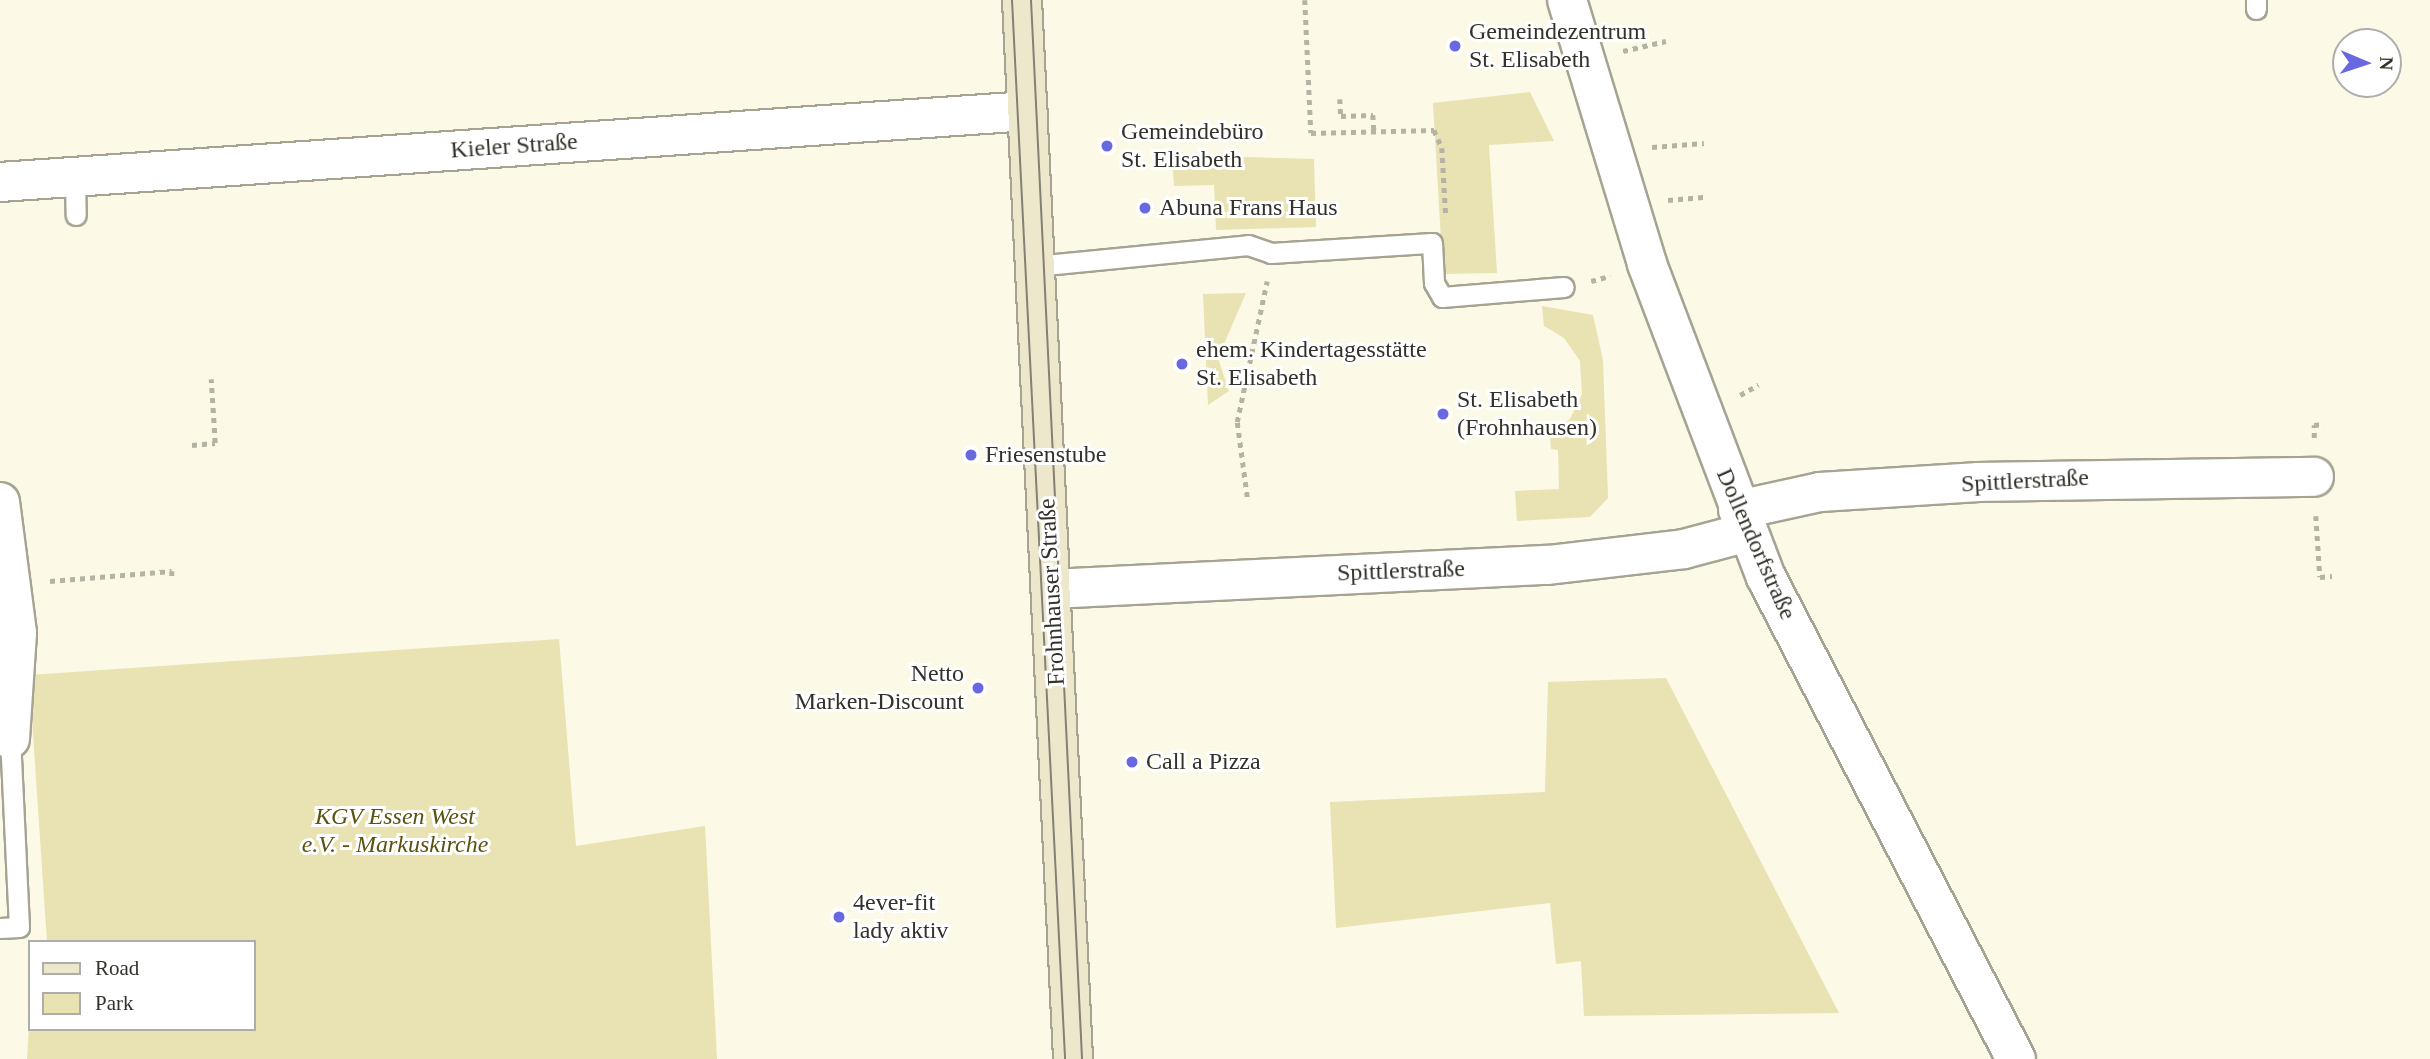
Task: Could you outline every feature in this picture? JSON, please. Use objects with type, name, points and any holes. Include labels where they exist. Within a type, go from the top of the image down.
[{"type":"main road","name":"Frohnhauser Straße","points":[[1022,0],[1073,1059]]},
{"type":"street","name":"Dollendorfstraße","points":[[1567,0],[1613,151],[1743,521],[2016,1059]]},
{"type":"street","name":"Kieler Straße","points":[[0,182],[1028,110]]},
{"type":"street","name":"Spittlerstraße","points":[[1051,589],[1548,565],[1684,549],[1743,521],[1820,492],[1979,482],[2314,477]]},
{"type":"street","points":[[0,502],[22,633],[5,740]]},
{"type":"lane","points":[[75,176],[76,215]]},
{"type":"lane","points":[[1035,266],[1248,245],[1271,253],[1425,242],[1432,243],[1434,283],[1442,297],[1564,287]]},
{"type":"lane","points":[[0,928],[19,927],[5,740]]},
{"type":"path","points":[[1306,0],[1311,133],[1434,130],[1443,148],[1446,221]]},
{"type":"path","points":[[1340,99],[1341,116],[1373,115],[1374,131]]},
{"type":"path","points":[[1613,151],[1704,143]]},
{"type":"path","points":[[1247,497],[1237,422],[1266,289]]},
{"type":"path","points":[[192,445],[215,443],[211,379]]},
{"type":"path","points":[[14,581],[172,571],[172,580]]},
{"type":"green space","points":[[1530,92],[1554,141],[1489,145],[1497,273],[1443,274],[1433,103]]},
{"type":"green space","points":[[1172,155],[1314,159],[1316,227],[1216,230],[1214,185],[1174,186]]},
{"type":"green space","points":[[1246,293],[1218,358],[1229,391],[1208,405],[1203,294]]},
{"type":"green space","points":[[1542,306],[1593,315],[1603,360],[1608,498],[1590,517],[1517,521],[1515,491],[1559,489],[1558,450],[1551,449],[1550,435],[1570,419],[1582,394],[1580,361],[1564,338],[1544,326]]},
{"type":"green space","name":"KGV Essen West e.V. - Markuskirche","points":[[559,639],[576,846],[705,826],[717,1059],[27,1059],[29,1031],[256,1031],[256,940],[47,940],[29,675]]},
{"type":"green space","points":[[1666,678],[1839,1013],[1584,1016],[1581,961],[1556,964],[1550,903],[1336,928],[1330,802],[1545,792],[1548,682]]},
{"type":"tram line","points":[[1012,0],[1065,1059]]},
{"type":"tram line","points":[[1031,0],[1082,1059]]},
{"type":"place","name":"Gemeindezentrum St. Elisabeth","points":[[1455,46]]},
{"type":"place","name":"Gemeindebüro St. Elisabeth","points":[[1107,146]]},
{"type":"place","name":"Abuna Frans Haus","points":[[1145,208]]},
{"type":"place","name":"ehem. Kindertagesstätte St. Elisabeth","points":[[1182,364]]},
{"type":"place","name":"St. Elisabeth (Frohnhausen)","points":[[1443,414]]},
{"type":"place","name":"Friesenstube","points":[[971,455]]},
{"type":"place","name":"Netto Marken-Discount","points":[[978,688]]},
{"type":"place","name":"Call a Pizza","points":[[1132,762]]},
{"type":"place","name":"4ever-fit lady aktiv","points":[[839,917]]}]
